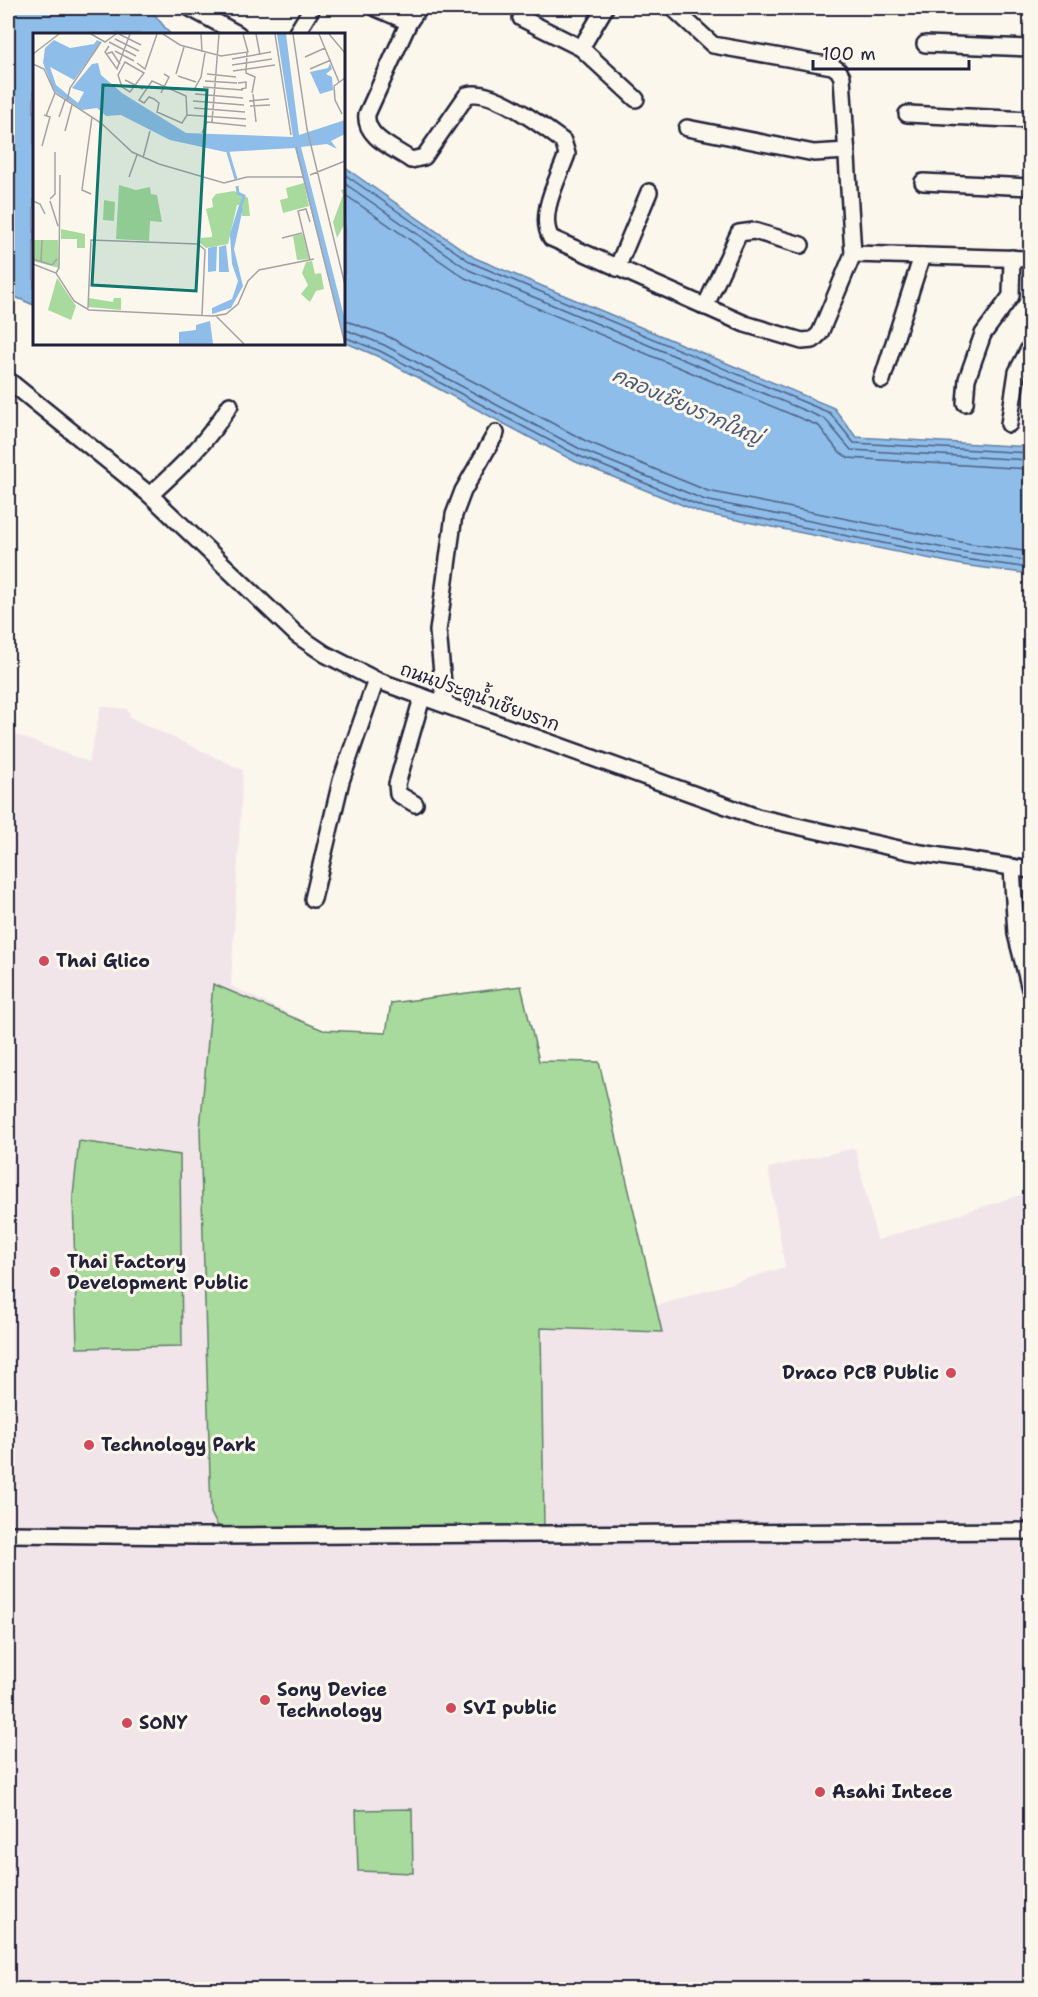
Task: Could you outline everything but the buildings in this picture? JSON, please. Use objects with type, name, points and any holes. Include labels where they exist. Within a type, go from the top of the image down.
[{"type":"street","points":[[190,8],[236,33]]},
{"type":"street","points":[[297,33],[312,8]]},
{"type":"street","points":[[419,8],[409,22],[367,114],[366,123],[369,131],[411,160],[424,157],[466,95],[480,94],[518,110],[562,141],[566,147],[567,154],[546,217],[546,229],[551,238],[745,324],[802,341],[813,340],[820,333],[853,254],[842,77],[832,66],[713,45],[673,8]]},
{"type":"street","points":[[584,42],[605,8]]},
{"type":"street","points":[[381,10],[409,22]]},
{"type":"street","points":[[521,18],[584,42],[636,99]]},
{"type":"street","points":[[925,44],[1030,48]]},
{"type":"street","points":[[907,114],[1030,120]]},
{"type":"street","points":[[687,128],[814,153],[847,151]]},
{"type":"street","points":[[923,182],[1030,187]]},
{"type":"street","points":[[617,268],[649,192]]},
{"type":"street","points":[[705,307],[739,233],[754,231],[801,245]]},
{"type":"street","points":[[853,254],[1030,259]]},
{"type":"street","points":[[882,380],[917,256]]},
{"type":"street","points":[[965,403],[967,379],[983,334],[1011,296],[1012,258]]},
{"type":"street","points":[[1009,424],[1017,372],[1030,347]]},
{"type":"street","name":"ถนนประตูน้ำเชียงราก","points":[[8,380],[150,495],[297,635],[325,654],[376,680],[757,817],[908,851],[1030,870]]},
{"type":"street","points":[[150,495],[193,455],[214,431],[230,405]]},
{"type":"street","points":[[445,704],[438,631],[454,515],[463,491],[496,433]]},
{"type":"street","points":[[313,899],[341,781],[376,680]]},
{"type":"street","points":[[415,804],[398,794],[397,783],[422,698]]},
{"type":"street","points":[[1012,867],[1016,934],[1030,989]]},
{"type":"street","points":[[8,1534],[201,1536],[1030,1531]]},
{"type":"shaded area","points":[[101,706],[127,709],[131,718],[243,770],[231,986],[323,1030],[386,1033],[391,1003],[521,986],[539,1061],[599,1062],[656,1306],[785,1267],[768,1168],[855,1148],[877,1240],[1030,1192],[1030,1989],[8,1989],[8,732],[89,762]]},
{"type":"green space","points":[[213,984],[323,1030],[386,1033],[391,1003],[521,986],[539,1061],[599,1062],[662,1332],[541,1328],[544,1527],[229,1530],[217,1525],[211,1513],[200,1129]]},
{"type":"green space","points":[[79,1141],[180,1155],[182,1346],[77,1348],[73,1195]]},
{"type":"green space","points":[[412,1809],[413,1873],[358,1871],[356,1810]]},
{"type":"water","points":[[8,8],[146,8],[152,11],[169,33],[33,33],[33,305],[8,294]]},
{"type":"water","name":"คลองเชียงรากใหญ่","points":[[345,168],[475,258],[834,408],[856,437],[1030,447],[1030,574],[962,565],[702,513],[576,462],[377,356],[345,342]]},
{"type":"place","name":"Thai Glico","points":[[44,961]]},
{"type":"place","name":"Thai Factory Development Public","points":[[55,1272]]},
{"type":"place","name":"Draco PCB PUblic","points":[[951,1373]]},
{"type":"place","name":"Technology Park","points":[[89,1445]]},
{"type":"place","name":"Sony Device Technology","points":[[265,1700]]},
{"type":"place","name":"SVI public","points":[[451,1708]]},
{"type":"place","name":"SONY","points":[[127,1723]]},
{"type":"place","name":"Asahi Intece","points":[[820,1792]]}]
